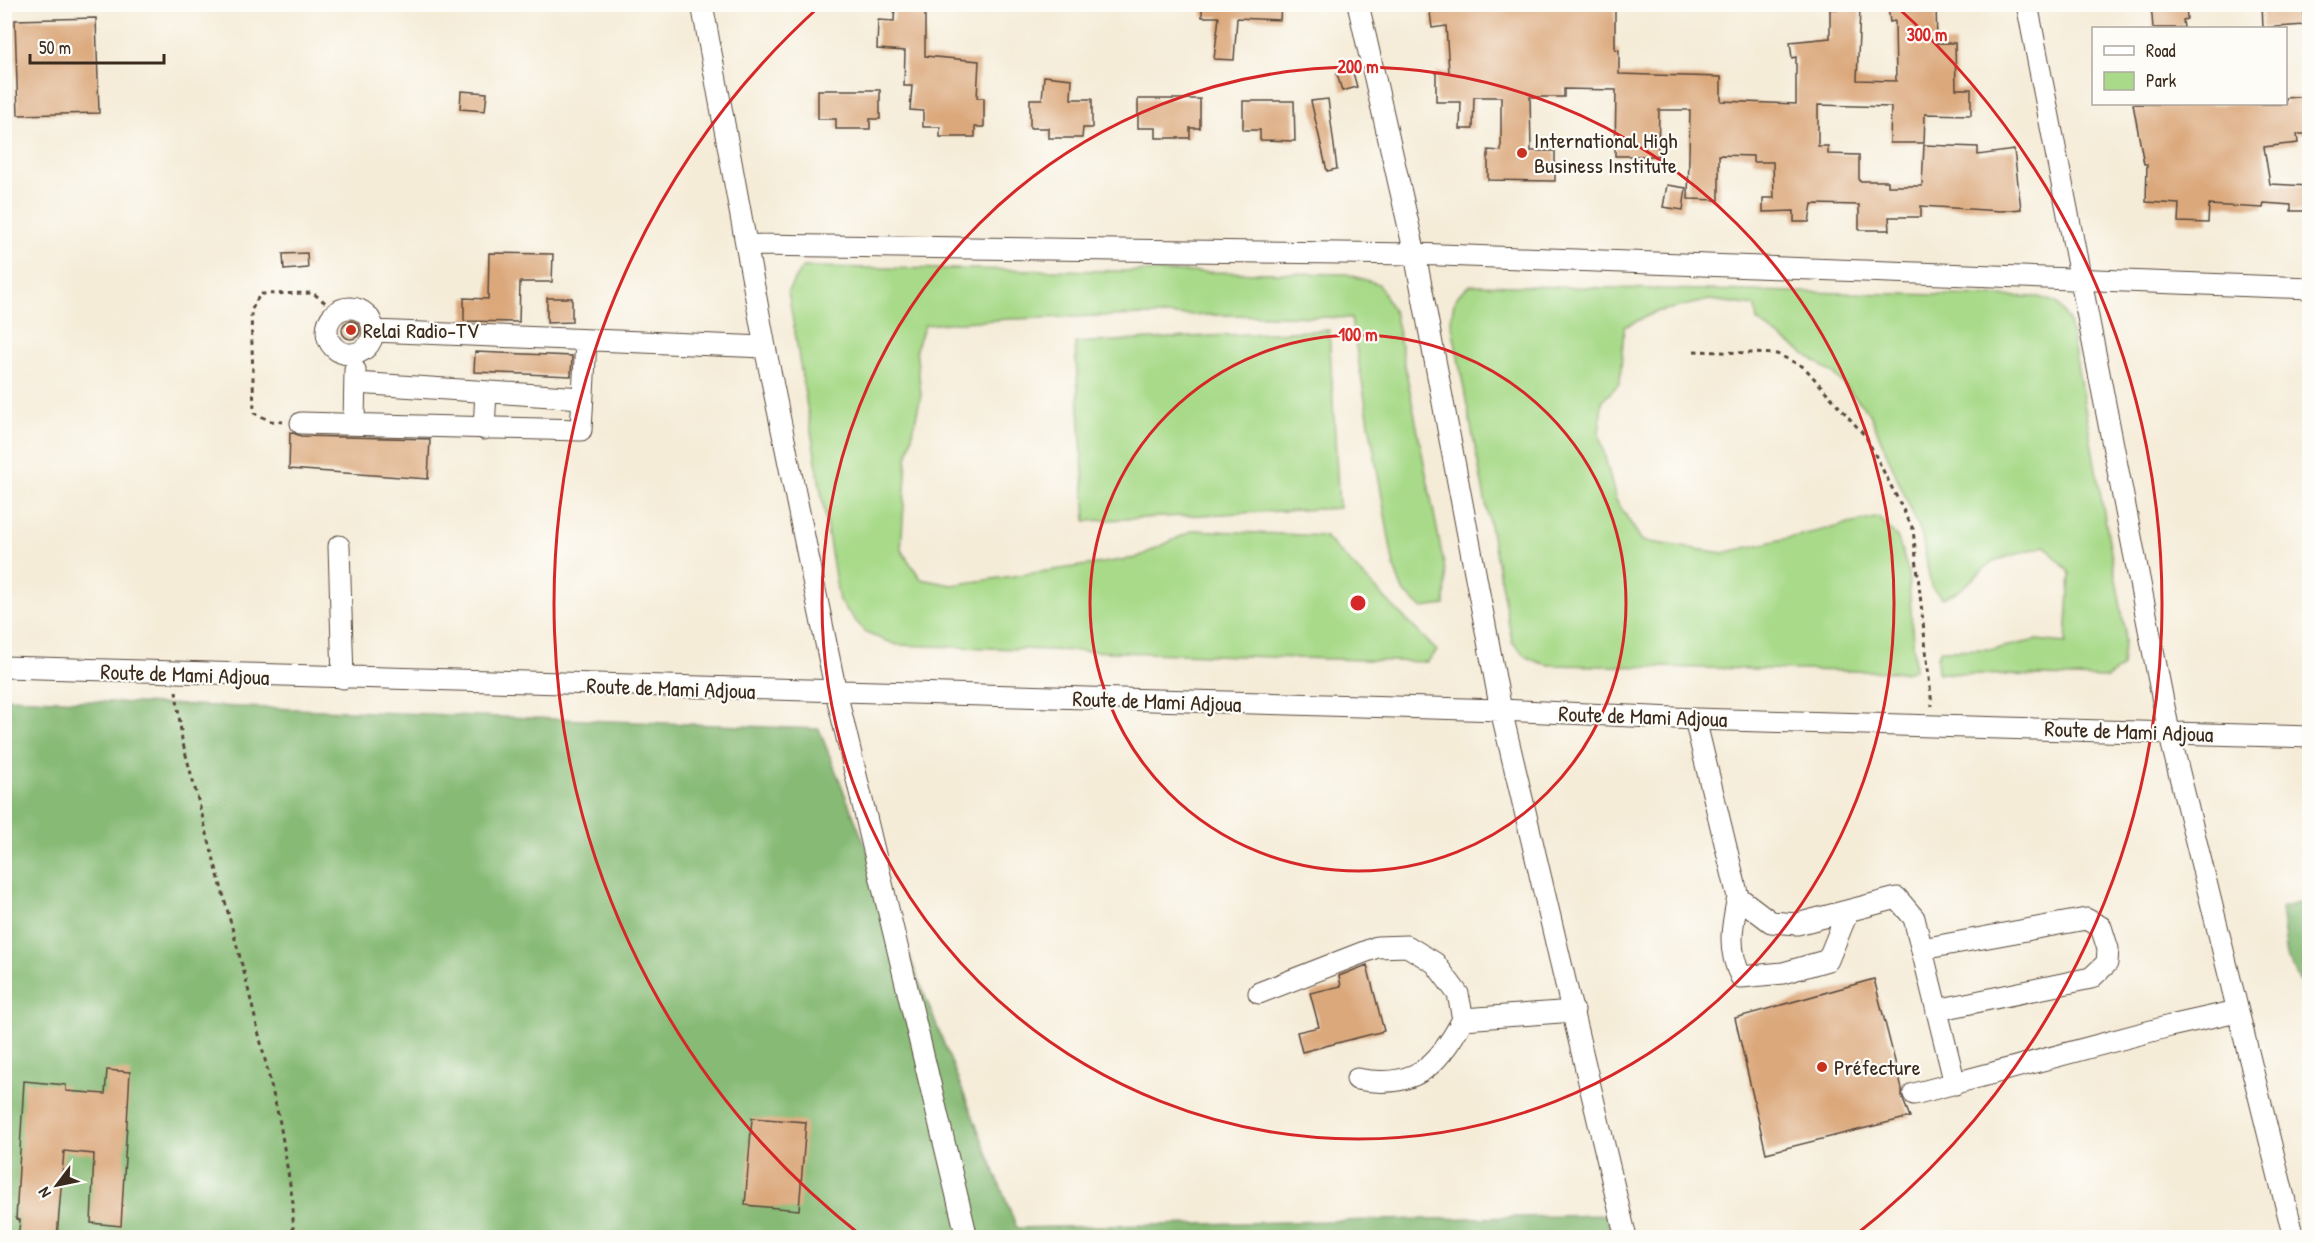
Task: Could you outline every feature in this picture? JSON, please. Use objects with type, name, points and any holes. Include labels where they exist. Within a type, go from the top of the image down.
[{"type":"street","points":[[702,4],[765,347],[836,692],[967,1238]]},
{"type":"street","points":[[1358,4],[1415,254],[1502,710],[1626,1238]]},
{"type":"street","points":[[2027,4],[2169,732],[2236,1011],[2294,1238]]},
{"type":"street","points":[[748,245],[1415,254],[2310,288]]},
{"type":"street","points":[[350,307],[369,317],[373,331],[365,348],[354,354],[341,352],[330,343],[328,322],[337,312],[350,307]]},
{"type":"street","points":[[373,331],[765,347]]},
{"type":"street","points":[[300,423],[581,430],[586,341]]},
{"type":"street","points":[[354,354],[356,383],[354,424]]},
{"type":"street","points":[[356,383],[582,398]]},
{"type":"street","points":[[484,429],[486,392]]},
{"type":"street","points":[[339,546],[343,678]]},
{"type":"street","name":"Route de Mami Adjoua","points":[[4,667],[174,674],[1502,710],[1695,719],[2310,737]]},
{"type":"street","points":[[1695,719],[1738,897],[1733,921],[1731,957],[1741,976],[1783,973],[1828,960],[1848,911]]},
{"type":"street","points":[[1738,897],[1771,921],[1797,924],[1897,898],[1914,918],[1955,1084]]},
{"type":"street","points":[[1922,949],[2086,919],[2101,927],[2108,949],[2107,963],[2091,978],[1937,1010]]},
{"type":"street","points":[[1259,993],[1377,947],[1407,946],[1435,963],[1458,994],[1463,1019],[1447,1049],[1424,1072],[1382,1084],[1357,1079]]},
{"type":"street","points":[[1463,1019],[1574,1011]]},
{"type":"street","points":[[1914,1094],[2170,1026],[2236,1011]]},
{"type":"path","points":[[300,423],[271,421],[254,413],[251,310],[260,294],[314,293],[337,312]]},
{"type":"path","points":[[1694,351],[1777,354],[1804,367],[1866,437],[1913,529],[1934,726]]},
{"type":"path","points":[[174,674],[182,740],[246,980],[280,1123],[293,1203],[293,1238]]},
{"type":"green space","points":[[802,267],[1347,274],[1379,284],[1395,315],[1446,575],[1445,605],[1422,608],[1403,591],[1394,567],[1351,318],[1138,315],[1032,318],[925,325],[916,349],[921,395],[907,459],[901,550],[921,579],[952,585],[1136,558],[1194,530],[1324,536],[1437,651],[1427,662],[897,645],[866,633],[839,601],[788,291]]},
{"type":"green space","points":[[1471,285],[2039,297],[2057,303],[2069,321],[2125,629],[2122,667],[2107,678],[1938,673],[1937,657],[1941,650],[1994,649],[2037,640],[2066,643],[2070,573],[2045,546],[1993,561],[1960,590],[1942,598],[1931,587],[1922,536],[1870,414],[1836,376],[1757,321],[1755,306],[1710,300],[1656,312],[1624,327],[1620,383],[1602,401],[1599,434],[1616,500],[1642,541],[1723,553],[1879,517],[1898,539],[1908,571],[1915,669],[1905,672],[1550,665],[1528,658],[1512,641],[1451,321],[1455,300]]},
{"type":"green space","points":[[1329,330],[1339,508],[1086,521],[1075,343]]},
{"type":"green space","points":[[5,698],[819,729],[1017,1228],[1607,1215],[1612,1237],[5,1237]]},
{"type":"green space","points":[[2310,900],[2309,998],[2287,957],[2281,908]]},
{"type":"building","points":[[895,4],[925,4],[925,56],[979,61],[977,98],[984,98],[984,127],[975,127],[975,137],[940,137],[940,127],[923,127],[923,111],[910,110],[912,86],[904,86],[905,51],[877,49],[878,20],[894,21]]},
{"type":"building","points":[[1202,4],[1281,4],[1280,20],[1237,18],[1234,60],[1214,59],[1219,17],[1202,17]]},
{"type":"building","points":[[1484,4],[1615,4],[1615,49],[1619,50],[1619,74],[1721,77],[1721,101],[1796,104],[1796,57],[1792,58],[1790,42],[1830,38],[1830,9],[1860,9],[1857,80],[1896,81],[1895,21],[1890,22],[1888,6],[1936,4],[1937,43],[1955,43],[1956,89],[1971,89],[1971,115],[1925,114],[1924,143],[1890,143],[1891,107],[1818,105],[1818,146],[1828,146],[1828,154],[1859,155],[1859,181],[1888,181],[1888,186],[1922,186],[1924,145],[1978,147],[1978,155],[2014,150],[2021,209],[2001,211],[1921,206],[1921,217],[1889,217],[1890,230],[1859,230],[1859,205],[1812,204],[1809,222],[1794,222],[1794,211],[1763,212],[1763,198],[1774,198],[1773,162],[1753,162],[1753,156],[1719,155],[1719,200],[1688,199],[1690,110],[1659,110],[1658,156],[1615,156],[1616,90],[1564,89],[1564,97],[1530,97],[1531,151],[1555,151],[1555,181],[1488,180],[1488,150],[1501,151],[1501,97],[1474,97],[1473,129],[1460,129],[1461,102],[1436,102],[1436,72],[1449,72],[1446,26],[1432,28],[1430,12]]},
{"type":"building","points":[[2151,4],[2186,4],[2187,19],[2183,20],[2184,27],[2153,27]]},
{"type":"building","points":[[2262,4],[2303,4],[2305,25],[2263,27]]},
{"type":"building","points":[[96,18],[99,113],[18,115],[15,20]]},
{"type":"building","points":[[1352,69],[1357,87],[1342,91],[1337,74]]},
{"type":"building","points":[[1044,76],[1072,79],[1071,99],[1092,99],[1092,128],[1083,128],[1082,138],[1048,138],[1048,128],[1030,128],[1030,99],[1042,99]]},
{"type":"building","points":[[818,90],[880,90],[880,119],[870,119],[870,129],[836,129],[836,119],[818,119]]},
{"type":"building","points":[[461,91],[487,93],[485,111],[460,109]]},
{"type":"building","points":[[2310,96],[2310,134],[2297,134],[2298,143],[2264,147],[2270,184],[2310,186],[2310,211],[2291,211],[2291,205],[2264,203],[2263,208],[2209,205],[2208,223],[2178,222],[2179,204],[2146,202],[2147,164],[2144,164],[2133,105],[2287,105],[2287,98]]},
{"type":"building","points":[[1138,99],[1200,99],[1200,128],[1190,128],[1190,138],[1156,138],[1156,128],[1138,128]]},
{"type":"building","points":[[1328,99],[1337,169],[1327,171],[1311,101]]},
{"type":"building","points":[[1243,101],[1294,101],[1295,141],[1260,140],[1260,130],[1243,130]]},
{"type":"building","points":[[1667,185],[1686,188],[1683,210],[1663,207]]},
{"type":"building","points":[[307,253],[308,268],[284,270],[283,254]]},
{"type":"building","points":[[489,253],[553,254],[552,282],[520,282],[519,322],[464,321],[464,298],[488,299]]},
{"type":"building","points":[[547,298],[572,298],[572,322],[547,323]]},
{"type":"building","name":"Relai Radio-TV","points":[[351,321],[357,324],[360,330],[357,336],[351,339],[345,336],[342,330],[345,324]]},
{"type":"building","points":[[475,352],[572,356],[571,376],[474,372]]},
{"type":"building","points":[[290,432],[301,436],[430,439],[428,479],[289,469]]},
{"type":"building","points":[[1367,965],[1384,1031],[1302,1052],[1297,1032],[1319,1027],[1310,993],[1341,986],[1339,976]]},
{"type":"building","name":"Préfecture","points":[[1874,979],[1902,1089],[1902,1097],[1910,1117],[1766,1153],[1735,1018]]},
{"type":"building","points":[[107,1070],[130,1072],[121,1226],[91,1223],[94,1154],[64,1151],[57,1238],[18,1238],[20,1220],[16,1219],[24,1081],[66,1085],[66,1091],[105,1094]]},
{"type":"building","points":[[752,1118],[806,1122],[799,1210],[745,1205]]},
{"type":"place","name":"International High Business Institute","points":[[1522,153]]},
{"type":"place","name":"Relai Radio-TV","points":[[351,330]]},
{"type":"place","name":"Préfecture","points":[[1822,1067]]}]
